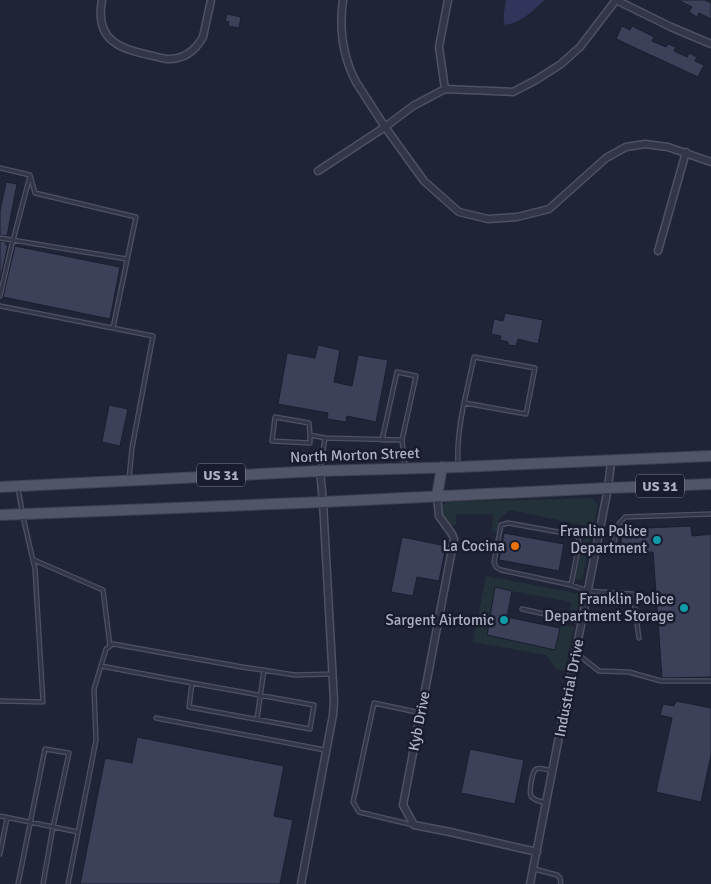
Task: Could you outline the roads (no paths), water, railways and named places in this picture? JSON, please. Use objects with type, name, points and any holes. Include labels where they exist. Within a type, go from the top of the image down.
[{"type":"main road","name":"North Morton Street","points":[[0,487],[320,471],[611,462],[711,456]]},
{"type":"main road","points":[[437,496],[442,467]]},
{"type":"main road","name":"US 31","points":[[0,515],[711,484]]},
{"type":"street","points":[[102,0],[100,17],[105,33],[111,41],[126,49],[172,59],[191,52],[200,42],[203,37],[211,0]]},
{"type":"street","points":[[343,0],[341,23],[343,42],[356,82],[385,127],[424,181],[459,212],[488,219],[517,217],[549,209],[606,158],[626,147],[645,144],[668,147],[711,162]]},
{"type":"street","points":[[445,89],[439,47],[448,0]]},
{"type":"street","points":[[318,171],[385,127],[413,106],[445,89],[513,92],[536,80],[561,64],[580,47],[616,0],[711,44]]},
{"type":"street","points":[[658,251],[686,152]]},
{"type":"street","name":"Industrial Drive","points":[[530,884],[597,547],[611,462]]},
{"type":"street","points":[[301,884],[334,701],[320,471]]},
{"type":"street","name":"Kyb Drive","points":[[414,825],[403,805],[454,539],[439,516],[437,496]]},
{"type":"street","points":[[414,825],[537,852]]},
{"type":"lane","points":[[0,168],[30,175]]},
{"type":"lane","points":[[0,296],[30,175]]},
{"type":"lane","points":[[30,175],[35,193],[136,217],[113,328]]},
{"type":"lane","points":[[0,238],[127,259]]},
{"type":"lane","points":[[0,306],[153,336],[132,448],[129,480]]},
{"type":"lane","points":[[459,467],[457,446],[465,403],[474,357],[535,368],[526,414],[465,403]]},
{"type":"lane","points":[[382,440],[397,372],[416,376],[402,440],[405,469]]},
{"type":"lane","points":[[275,417],[309,423],[310,435],[310,443],[272,441],[275,417]]},
{"type":"lane","points":[[310,435],[325,438],[402,440]]},
{"type":"lane","points":[[320,471],[325,438]]},
{"type":"lane","points":[[0,701],[43,702],[35,569],[18,486]]},
{"type":"lane","points":[[597,547],[613,547],[618,525],[625,517],[711,514]]},
{"type":"lane","points":[[571,585],[579,544],[578,538],[575,535],[508,522],[502,525],[494,562],[496,567],[501,570],[571,585],[588,591],[633,594],[639,638]]},
{"type":"lane","points":[[33,560],[103,590],[110,646]]},
{"type":"lane","points":[[522,609],[582,622]]},
{"type":"lane","points":[[68,884],[96,740],[94,689],[106,649],[113,644],[295,675],[333,674]]},
{"type":"lane","points":[[576,653],[600,671],[629,672],[661,682],[711,681]]},
{"type":"lane","points":[[101,666],[314,705],[310,729],[189,707],[192,683]]},
{"type":"lane","points":[[256,719],[264,670]]},
{"type":"lane","points":[[414,825],[359,812],[353,802],[374,703],[421,713]]},
{"type":"lane","points":[[156,718],[326,750]]},
{"type":"lane","points":[[18,884],[44,749],[69,754],[43,884]]},
{"type":"lane","points":[[546,803],[534,800],[531,796],[533,773],[539,768],[553,771]]},
{"type":"lane","points":[[0,816],[78,832]]},
{"type":"lane","points":[[0,854],[7,818]]},
{"type":"lane","points":[[533,869],[557,875],[560,878],[561,884]]},
{"type":"water","points":[[506,0],[544,0],[521,19],[505,25]]},
{"type":"place","name":"Franlin Police Department","points":[[657,540]]},
{"type":"place","name":"La Cocina","points":[[515,546]]},
{"type":"place","name":"Franklin Police Department Storage","points":[[684,608]]},
{"type":"place","name":"Sargent Airtomic","points":[[504,620]]}]
